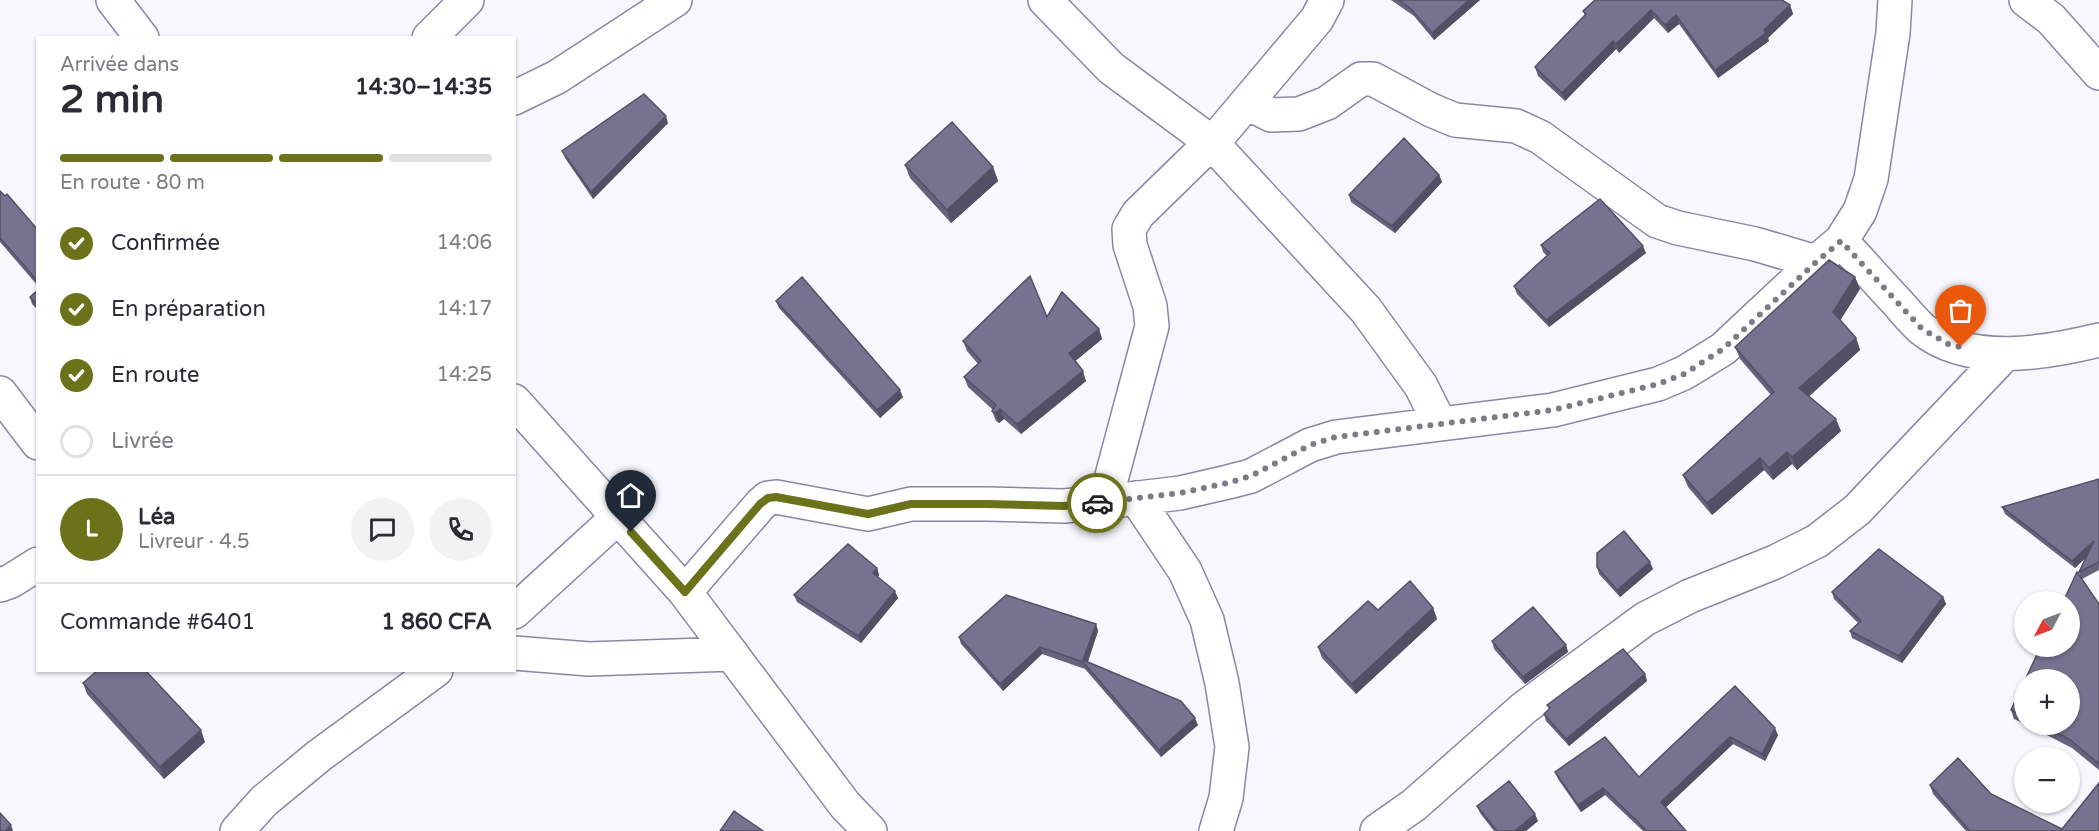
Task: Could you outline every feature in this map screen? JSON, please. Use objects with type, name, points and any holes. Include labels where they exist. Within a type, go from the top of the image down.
[{"type":"street","points":[[113,0],[140,36]]},
{"type":"street","points":[[431,36],[467,0]]},
{"type":"street","points":[[516,97],[558,77],[675,0]]},
{"type":"street","points":[[1045,0],[1111,68],[1211,142],[1365,310],[1421,386],[1440,424]]},
{"type":"street","points":[[1121,500],[1152,326],[1150,306],[1130,245],[1129,229],[1138,214],[1221,133],[1317,19],[1327,0]]},
{"type":"street","points":[[685,592],[760,504],[768,498],[776,497],[868,514],[911,504],[1064,506],[1180,493],[1251,476],[1310,445],[1336,437],[1553,410],[1658,384],[1684,374],[1723,349],[1841,241],[1860,211],[1874,168],[1893,33],[1894,0]]},
{"type":"street","points":[[2026,0],[2051,19],[2099,73]]},
{"type":"street","points":[[1246,103],[1270,115],[1299,114],[1327,103],[1361,79],[1373,78],[1431,110],[1455,120],[1516,126],[1540,136],[1658,221],[1678,228],[1755,244],[1816,262]]},
{"type":"street","points":[[1841,241],[1922,329],[1948,344],[1974,351],[2005,354],[2042,352],[2099,340]]},
{"type":"street","points":[[1377,831],[1414,804],[1524,708],[1645,619],[1690,596],[1775,562],[1817,541],[1857,510],[2005,354]]},
{"type":"street","points":[[0,393],[36,440]]},
{"type":"street","points":[[516,403],[685,592],[845,805],[870,831]]},
{"type":"street","points":[[1121,500],[1185,571],[1208,620],[1222,683],[1232,747],[1226,798],[1216,831]]},
{"type":"street","points":[[516,610],[618,517]]},
{"type":"street","points":[[0,585],[36,565]]},
{"type":"street","points":[[516,653],[589,659],[732,654]]},
{"type":"street","points":[[237,831],[264,801],[320,756],[433,672]]},
{"type":"building","points":[[1399,0],[1469,0],[1432,33],[1411,9]]},
{"type":"building","points":[[1595,0],[1782,0],[1790,5],[1764,30],[1766,33],[1715,70],[1676,15],[1665,25],[1651,10],[1616,44],[1613,41],[1562,93],[1535,67],[1586,14],[1583,11]]},
{"type":"building","points":[[644,94],[666,116],[591,192],[562,151]]},
{"type":"building","points":[[952,122],[993,167],[947,210],[905,165]]},
{"type":"building","points":[[1404,138],[1439,175],[1392,226],[1349,195]]},
{"type":"building","points":[[0,191],[5,196],[7,194],[36,228],[36,279],[0,238]]},
{"type":"building","points":[[1600,199],[1643,246],[1546,320],[1514,286],[1550,253],[1541,245]]},
{"type":"building","points":[[1829,260],[1855,277],[1833,312],[1856,338],[1799,388],[1836,419],[1792,457],[1787,452],[1769,468],[1760,458],[1707,503],[1683,475],[1774,392],[1735,347]]},
{"type":"building","points":[[1030,276],[1047,317],[1062,292],[1099,329],[1069,353],[1083,371],[1017,424],[1000,409],[995,413],[992,411],[996,405],[964,377],[981,361],[963,341]]},
{"type":"building","points":[[802,277],[900,390],[877,410],[776,301]]},
{"type":"building","points":[[36,292],[36,304],[30,297]]},
{"type":"building","points":[[2099,479],[2099,562],[2079,572],[2094,541],[2072,561],[2002,507]]},
{"type":"building","points":[[1624,531],[1650,562],[1617,590],[1597,567],[1597,553]]},
{"type":"building","points":[[848,544],[877,568],[873,573],[895,591],[858,636],[794,595]]},
{"type":"building","points":[[1879,549],[1943,597],[1899,656],[1850,631],[1861,621],[1832,592]]},
{"type":"building","points":[[2077,572],[2099,604],[2099,764],[2080,747],[2061,735],[2080,735],[2080,669],[2030,669],[2036,657],[2080,657],[2080,591],[2068,591]]},
{"type":"building","points":[[1410,581],[1433,608],[1352,684],[1318,647],[1368,601],[1378,610]]},
{"type":"building","points":[[1006,595],[1096,624],[1083,660],[1181,701],[1195,718],[1159,750],[1083,662],[1040,647],[1000,684],[959,637]]},
{"type":"building","points":[[1533,607],[1566,645],[1523,677],[1492,641]]},
{"type":"building","points":[[1623,649],[1645,674],[1566,739],[1544,714],[1550,708],[1547,705]]},
{"type":"building","points":[[96,672],[147,672],[201,730],[160,767],[83,683]]},
{"type":"building","points":[[1735,686],[1775,728],[1762,754],[1730,737],[1661,802],[1686,831],[1647,831],[1603,788],[1578,805],[1555,772],[1605,737],[1639,777]]},
{"type":"building","points":[[1958,758],[1991,794],[2014,805],[2014,813],[2030,813],[2062,829],[2075,813],[2080,813],[2080,807],[2099,783],[2099,831],[1970,831],[1930,785]]},
{"type":"building","points":[[1509,781],[1535,814],[1515,831],[1497,831],[1477,806]]},
{"type":"building","points":[[734,811],[763,831],[720,831]]},
{"type":"building","points":[[0,813],[11,825],[5,831],[0,831]]},
{"type":"way so far","points":[[1097,503],[1180,493],[1228,483],[1251,476],[1310,445],[1336,437],[1553,410],[1658,384],[1684,374],[1723,349],[1841,241],[1922,329],[1948,344],[1961,347]]},
{"type":"route","points":[[631,532],[685,592],[760,504],[768,498],[776,497],[868,514],[911,504],[1064,506],[1097,503]]}]
